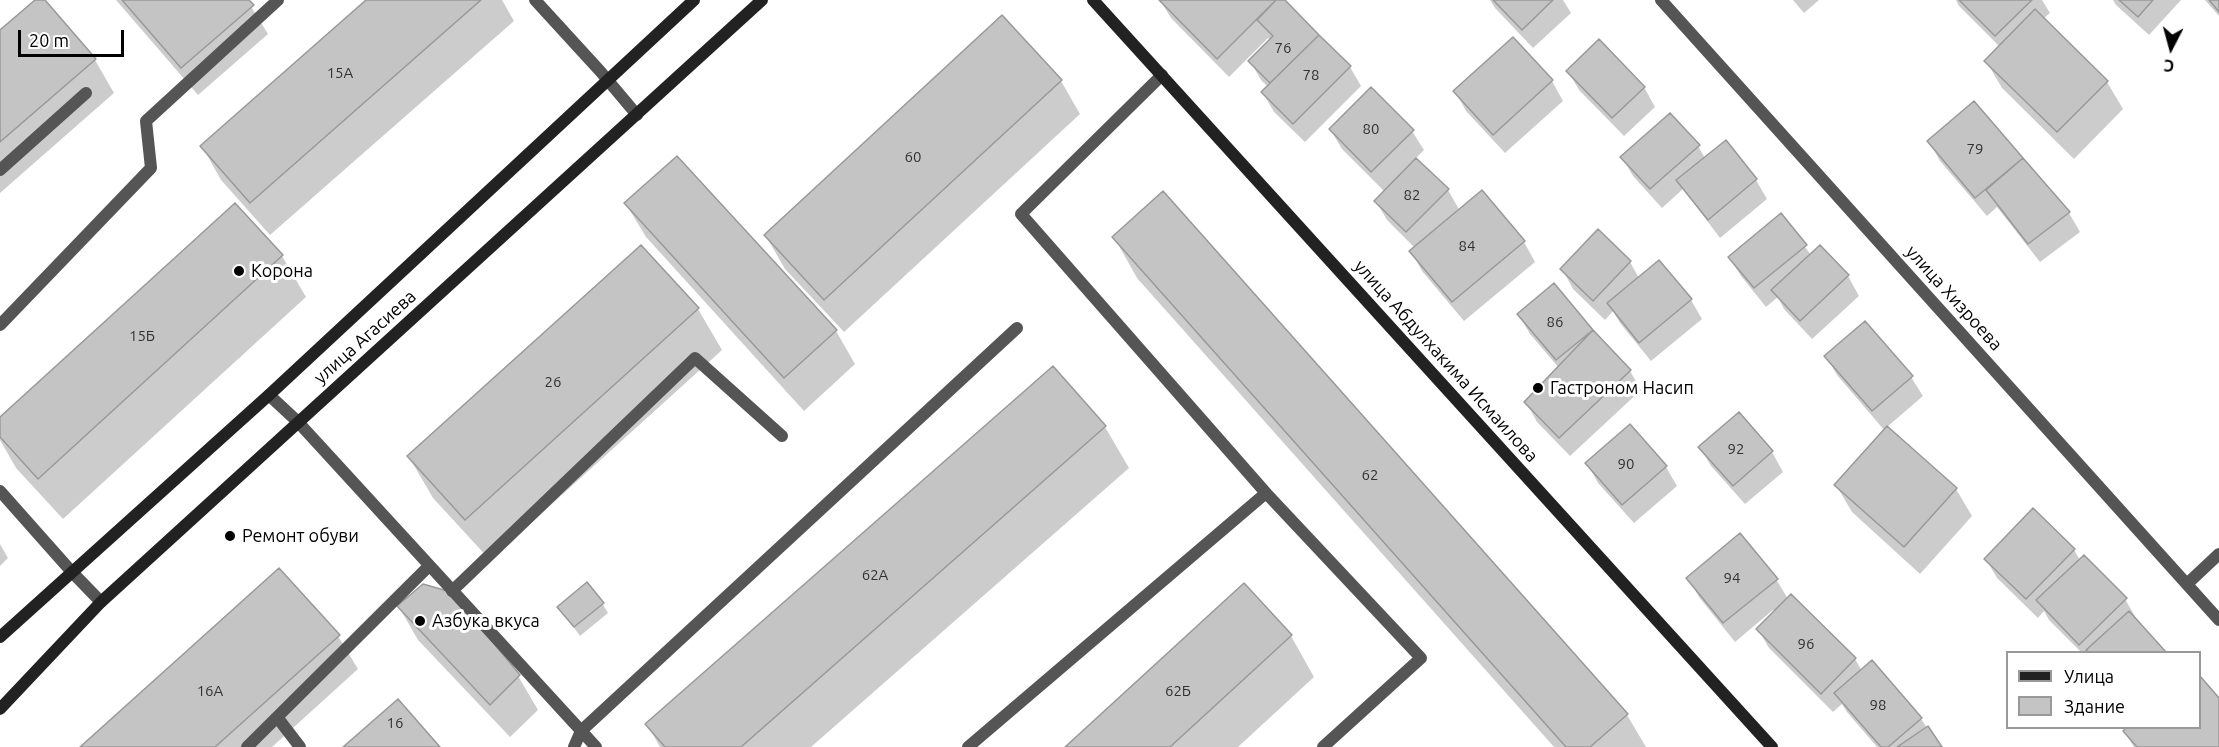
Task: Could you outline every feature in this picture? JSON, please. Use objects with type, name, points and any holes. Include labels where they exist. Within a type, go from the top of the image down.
[{"type":"main road","name":"улица Агасиева","points":[[0,637],[269,395],[694,0]]},
{"type":"main road","name":"улица Агасиева","points":[[0,709],[101,602],[762,0]]},
{"type":"main road","name":"улица Абдулхакима Исмаилова","points":[[1093,0],[1772,747]]},
{"type":"street","points":[[0,325],[150,168],[146,121],[278,0]]},
{"type":"street","points":[[535,0],[637,115]]},
{"type":"street","name":"улица Хизроева","points":[[1661,0],[2219,620]]},
{"type":"street","points":[[1162,75],[1021,214],[1266,493],[1421,658],[1323,747]]},
{"type":"street","points":[[0,170],[86,93]]},
{"type":"street","points":[[574,747],[581,731],[1017,328]]},
{"type":"street","points":[[452,591],[695,358],[782,436]]},
{"type":"street","points":[[269,395],[298,422],[596,747]]},
{"type":"street","points":[[0,491],[101,602]]},
{"type":"street","points":[[968,747],[1266,493]]},
{"type":"street","points":[[2187,584],[2219,554]]},
{"type":"street","points":[[247,747],[429,566]]},
{"type":"street","points":[[277,717],[300,747]]},
{"type":"building","points":[[35,0],[45,0],[96,59],[0,142],[0,30]]},
{"type":"building","points":[[122,0],[249,0],[254,5],[181,68]]},
{"type":"building","points":[[366,0],[481,0],[250,203],[200,146]]},
{"type":"building","points":[[1159,0],[1276,0],[1217,59]]},
{"type":"building","points":[[1276,0],[1285,0],[1319,35],[1270,83],[1248,61],[1273,36],[1257,20]]},
{"type":"building","points":[[1493,0],[1553,0],[1522,30]]},
{"type":"building","points":[[1959,0],[2032,0],[1995,36]]},
{"type":"building","points":[[2119,0],[2153,0],[2138,17]]},
{"type":"building","points":[[2209,0],[2219,0],[2219,12]]},
{"type":"building","points":[[2035,9],[2108,81],[2057,132],[1984,61]]},
{"type":"building","points":[[1002,15],[1062,80],[824,300],[764,235]]},
{"type":"building","points":[[1319,35],[1351,66],[1293,124],[1261,92]]},
{"type":"building","points":[[1513,37],[1553,80],[1493,135],[1453,91]]},
{"type":"building","points":[[1599,39],[1645,87],[1612,118],[1566,71]]},
{"type":"building","points":[[1371,87],[1414,130],[1371,172],[1329,129]]},
{"type":"building","points":[[1974,101],[2023,158],[1975,198],[1927,141]]},
{"type":"building","points":[[1670,113],[1700,145],[1650,189],[1620,157]]},
{"type":"building","points":[[1726,140],[1757,179],[1708,220],[1676,180]]},
{"type":"building","points":[[677,156],[837,330],[784,378],[624,203]]},
{"type":"building","points":[[1416,158],[1449,189],[1406,232],[1374,201]]},
{"type":"building","points":[[2023,158],[2070,212],[2028,244],[1986,190]]},
{"type":"building","points":[[1482,190],[1525,241],[1452,302],[1409,251]]},
{"type":"building","points":[[1163,191],[1628,714],[1590,747],[1566,747],[1112,237]]},
{"type":"building","points":[[235,203],[283,255],[38,479],[0,437],[0,417]]},
{"type":"building","points":[[1781,213],[1807,245],[1754,288],[1728,257]]},
{"type":"building","points":[[1598,229],[1631,261],[1593,301],[1560,269]]},
{"type":"building","points":[[641,245],[699,308],[465,520],[407,456]]},
{"type":"building","points":[[1820,245],[1849,275],[1800,321],[1771,290]]},
{"type":"building","points":[[1659,260],[1692,299],[1639,343],[1607,303]]},
{"type":"building","points":[[1554,283],[1593,330],[1556,360],[1517,314]]},
{"type":"building","points":[[1865,321],[1913,376],[1872,411],[1824,356]]},
{"type":"building","points":[[1593,330],[1631,370],[1559,438],[1524,402]]},
{"type":"building","points":[[1053,366],[1106,426],[741,747],[665,747],[645,724]]},
{"type":"building","points":[[1739,412],[1773,451],[1733,486],[1698,447]]},
{"type":"building","points":[[1630,424],[1667,466],[1622,505],[1585,463]]},
{"type":"building","points":[[1887,426],[1957,488],[1904,547],[1834,485]]},
{"type":"building","points":[[2033,508],[2075,549],[2026,599],[1984,559]]},
{"type":"building","points":[[1740,533],[1778,579],[1723,623],[1686,578]]},
{"type":"building","points":[[2084,555],[2127,598],[2079,645],[2036,600]]},
{"type":"building","points":[[279,568],[340,635],[215,747],[80,747]]},
{"type":"building","points":[[587,582],[604,603],[574,627],[557,607]]},
{"type":"building","points":[[1244,583],[1292,635],[1170,747],[1065,747]]},
{"type":"building","points":[[423,584],[451,592],[520,675],[490,705],[397,606]]},
{"type":"building","points":[[1791,594],[1856,658],[1821,694],[1756,629]]},
{"type":"building","points":[[2129,611],[2165,651],[2088,651],[2086,650]]},
{"type":"building","points":[[1872,660],[1922,718],[1888,747],[1881,747],[1834,693]]},
{"type":"building","points":[[2201,677],[2219,698],[2219,747],[2137,747],[2123,731],[2125,729],[2201,729]]},
{"type":"building","points":[[398,699],[440,747],[343,747]]},
{"type":"building","points":[[1928,726],[1942,747],[1897,747]]},
{"type":"place","name":"Корона","points":[[239,271]]},
{"type":"place","name":"Гастроном Насип","points":[[1538,388]]},
{"type":"place","name":"Ремонт обуви","points":[[230,536]]},
{"type":"place","name":"Азбука вкуса","points":[[420,621]]}]
